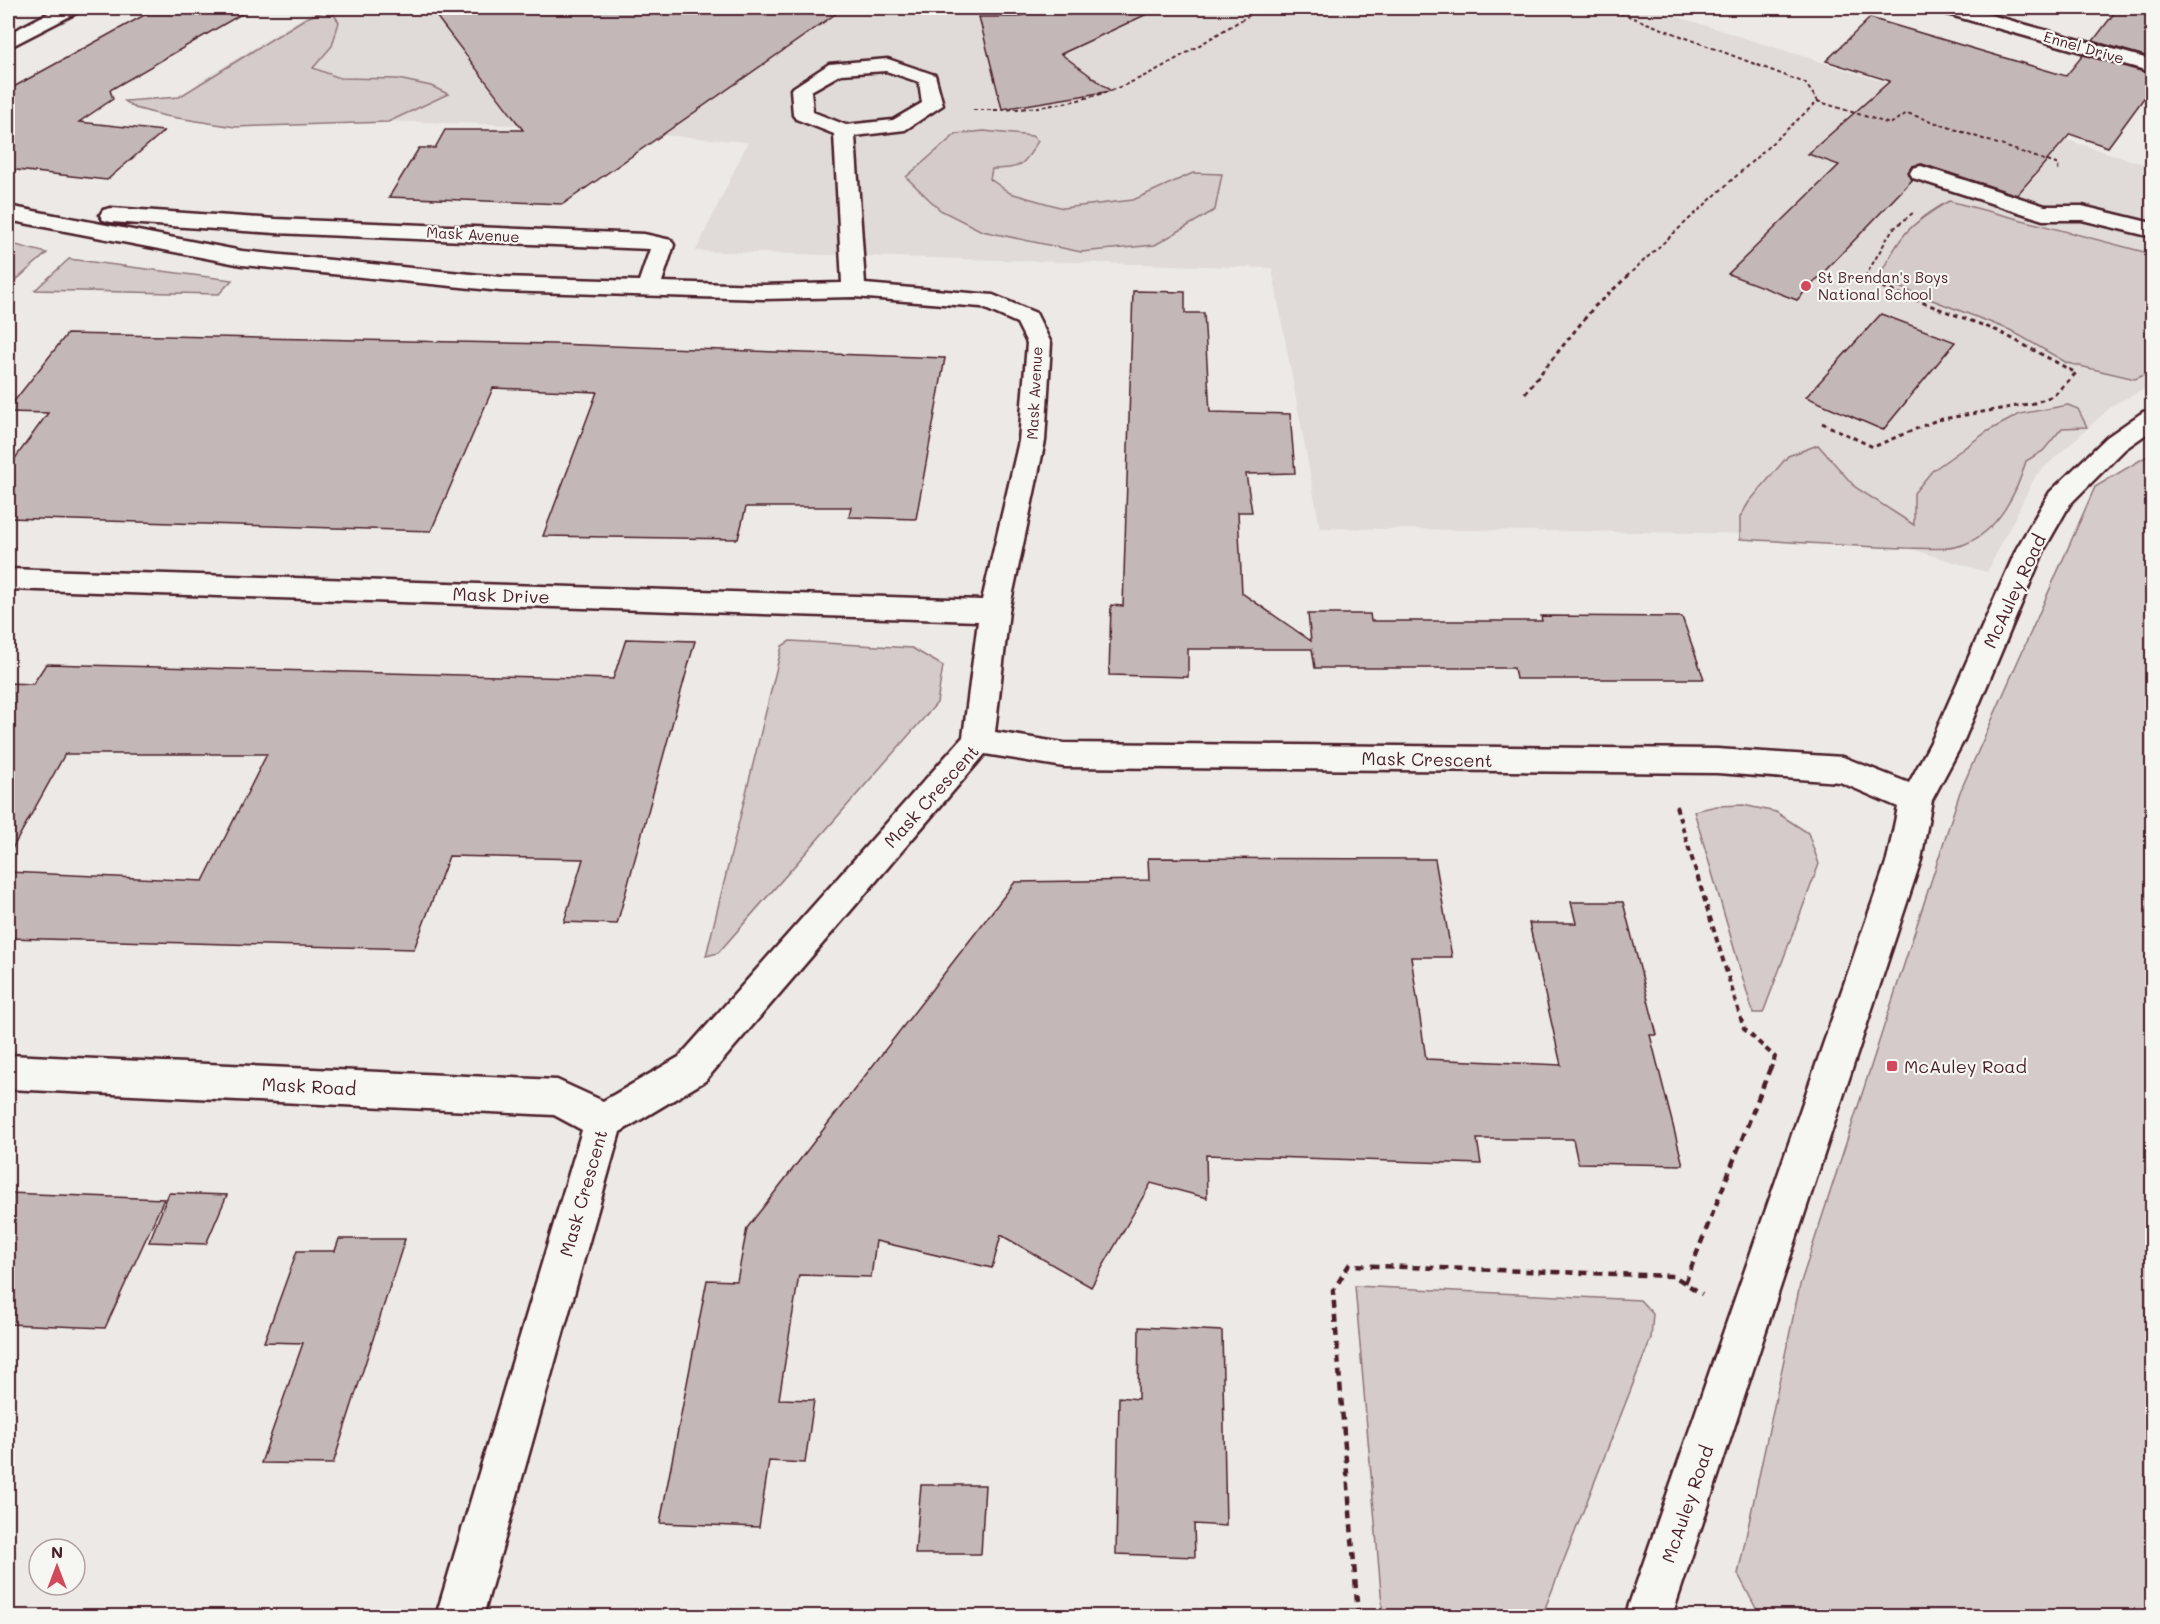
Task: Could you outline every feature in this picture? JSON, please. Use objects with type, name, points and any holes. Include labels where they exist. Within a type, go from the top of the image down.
[{"type":"street","points":[[8,42],[71,8]]},
{"type":"street","name":"Ennel Drive","points":[[1947,8],[2152,66]]},
{"type":"street","points":[[888,65],[928,79],[933,105],[898,126],[844,131],[803,115],[801,89],[836,68],[888,65]]},
{"type":"street","points":[[844,131],[854,290]]},
{"type":"street","points":[[1921,173],[2043,213],[2082,213],[2152,230]]},
{"type":"street","name":"Mask Avenue","points":[[8,213],[242,258],[501,284],[763,292],[854,290],[985,300],[1027,318],[1039,343],[1032,441],[994,612],[978,741]]},
{"type":"street","name":"Mask Avenue","points":[[97,214],[237,224],[644,242],[663,245],[648,288]]},
{"type":"street","points":[[205,251],[237,224]]},
{"type":"street","name":"McAuley Road","points":[[1649,1617],[1904,860],[1916,800],[1948,740],[2031,548],[2060,498],[2116,443],[2152,418]]},
{"type":"street","name":"Mask Drive","points":[[8,579],[994,612]]},
{"type":"street","name":"Mask Crescent","points":[[460,1617],[604,1121],[692,1069],[978,741],[1064,755],[1663,761],[1843,770],[1916,800]]},
{"type":"street","name":"Mask Road","points":[[8,1072],[557,1098],[604,1121]]},
{"type":"path","points":[[931,106],[996,112],[1068,102],[1125,85],[1263,8]]},
{"type":"path","points":[[1525,393],[1594,307],[1818,101],[1805,83],[1607,8]]},
{"type":"path","points":[[1822,423],[1873,447],[1937,420],[2034,403],[2053,396],[2076,373],[1998,331],[1863,280],[1892,230],[1919,207]]},
{"type":"path","points":[[1663,761],[1744,1029],[1775,1057],[1685,1283]]},
{"type":"path","points":[[1358,1617],[1334,1291],[1349,1265],[1674,1276],[1747,1324]]},
{"type":"shaded area","points":[[318,8],[1650,8],[2152,167],[2152,385],[2113,405],[2036,475],[1987,572],[1865,535],[1320,528],[1272,268],[696,251],[748,142],[553,126],[191,115],[199,82]]},
{"type":"shaded area","points":[[330,9],[339,22],[332,46],[313,68],[340,78],[398,79],[431,86],[448,94],[388,122],[235,127],[165,116],[135,108],[125,101],[179,97],[306,18]]},
{"type":"shaded area","points":[[984,131],[1032,136],[1038,141],[1024,161],[1016,167],[992,169],[990,179],[1010,193],[1063,208],[1133,200],[1193,173],[1222,174],[1215,210],[1155,245],[1081,252],[982,231],[940,210],[906,177],[956,134]]},
{"type":"shaded area","points":[[1949,201],[2152,254],[2152,371],[2135,379],[2067,363],[2010,330],[1878,279],[1892,252],[1906,233],[1923,217]]},
{"type":"shaded area","points":[[8,243],[47,253],[8,287]]},
{"type":"shaded area","points":[[69,259],[232,280],[219,294],[35,290]]},
{"type":"shaded area","points":[[2068,405],[2078,409],[2087,427],[2062,428],[2043,451],[2026,461],[2005,510],[1987,530],[1965,544],[1951,548],[1928,549],[1740,539],[1740,517],[1749,502],[1788,456],[1818,445],[1855,487],[1914,525],[1914,493],[1932,471],[1988,431],[2020,414]]},
{"type":"shaded area","points":[[2152,453],[2152,1616],[1760,1616],[1738,1574],[1800,1285],[1960,792],[2095,487]]},
{"type":"shaded area","points":[[790,641],[912,648],[943,666],[937,703],[718,953],[706,956],[782,646]]},
{"type":"shaded area","points":[[1743,805],[1776,812],[1808,833],[1819,864],[1763,1013],[1753,1013],[1694,811],[1717,806]]},
{"type":"shaded area","points":[[1355,1286],[1640,1300],[1653,1314],[1651,1338],[1542,1616],[1383,1616]]},
{"type":"building","points":[[157,8],[252,8],[110,90],[113,99],[79,122],[164,131],[107,180],[8,169],[8,90]]},
{"type":"building","points":[[430,8],[844,8],[563,204],[389,197],[419,148],[435,148],[445,130],[523,130]]},
{"type":"building","points":[[1041,8],[1160,8],[1061,54],[1111,91],[1002,109],[979,17],[1018,17]]},
{"type":"building","points":[[2118,8],[2152,8],[2152,58],[2093,41]]},
{"type":"building","points":[[1870,18],[2066,76],[2083,55],[2152,74],[2152,87],[2108,147],[2070,134],[2017,195],[1922,164],[1912,166],[1908,172],[1912,180],[1797,300],[1728,274],[1839,165],[1808,154],[1890,81],[1826,61]]},
{"type":"building","points":[[1133,291],[1185,292],[1185,313],[1204,313],[1210,412],[1290,414],[1295,473],[1246,474],[1252,512],[1238,512],[1242,593],[1311,641],[1308,614],[1370,614],[1371,621],[1542,621],[1541,616],[1682,617],[1704,679],[1516,679],[1514,668],[1315,668],[1312,649],[1188,649],[1188,677],[1109,675],[1111,605],[1123,606]]},
{"type":"building","points":[[1881,314],[1955,342],[1883,430],[1806,397]]},
{"type":"building","points":[[67,334],[555,344],[945,358],[916,519],[849,517],[851,507],[746,507],[738,539],[543,536],[597,392],[493,388],[431,531],[8,518],[8,468],[48,413],[8,412],[8,409]]},
{"type":"building","points":[[626,639],[695,641],[617,924],[564,922],[583,859],[449,856],[414,949],[8,938],[8,872],[203,881],[267,754],[65,754],[8,856],[8,683],[33,684],[46,664],[613,679]]},
{"type":"building","points":[[1148,858],[1435,859],[1452,957],[1411,957],[1426,1059],[1561,1065],[1529,923],[1576,923],[1571,902],[1623,902],[1657,1035],[1650,1035],[1683,1165],[1578,1163],[1573,1139],[1477,1139],[1481,1164],[1206,1155],[1207,1198],[1151,1183],[1091,1287],[1001,1235],[992,1268],[876,1241],[871,1277],[799,1275],[779,1399],[814,1400],[805,1463],[769,1461],[759,1527],[660,1523],[707,1280],[737,1281],[747,1228],[1015,882],[1149,880]]},
{"type":"building","points":[[8,1193],[164,1199],[105,1328],[8,1324]]},
{"type":"building","points":[[169,1193],[227,1195],[206,1244],[149,1242]]},
{"type":"building","points":[[339,1239],[405,1239],[333,1464],[261,1463],[303,1343],[264,1342],[297,1251],[335,1251]]},
{"type":"building","points":[[1139,1327],[1222,1331],[1226,1526],[1194,1524],[1195,1557],[1116,1554],[1119,1397],[1138,1399]]},
{"type":"building","points":[[921,1485],[985,1485],[981,1554],[915,1554]]},
{"type":"place","name":"St Brendan's Boys National School","points":[[1806,286]]},
{"type":"place","name":"McAuley Road","points":[[1892,1066]]}]
